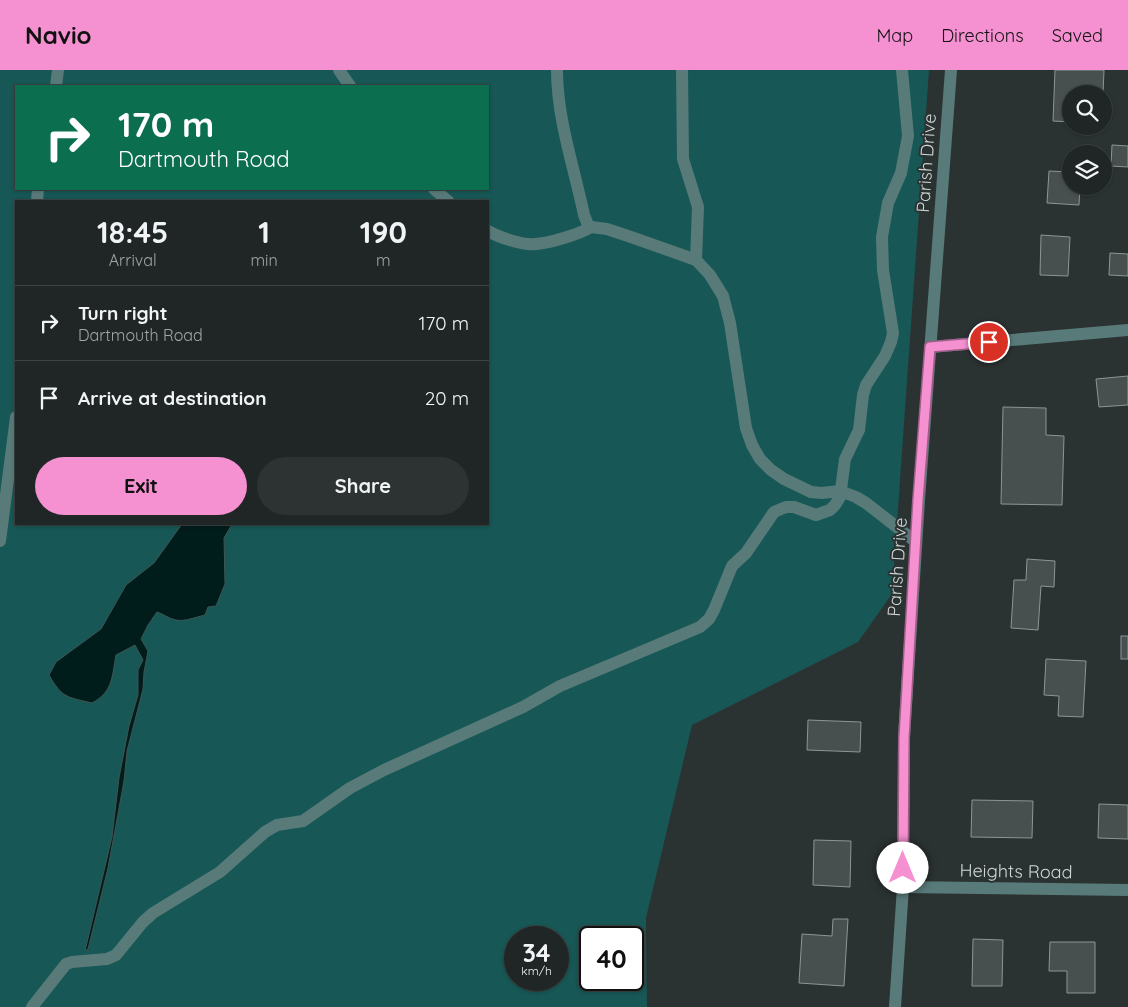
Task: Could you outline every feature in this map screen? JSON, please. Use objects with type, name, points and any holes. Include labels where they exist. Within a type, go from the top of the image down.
[{"type":"street","points":[[56,85],[58,70]]},
{"type":"street","points":[[339,70],[349,85]]},
{"type":"street","points":[[557,70],[563,127],[584,215],[588,225],[591,227]]},
{"type":"street","points":[[682,70],[683,159],[698,207],[696,260]]},
{"type":"street","points":[[32,1007],[66,964],[107,960],[116,955],[143,922],[153,913],[220,872],[265,832],[277,825],[304,821],[350,788],[384,770],[523,707],[560,686],[700,627],[709,619],[714,610],[732,566],[752,545],[774,512],[794,506],[816,515],[822,514],[835,505],[840,497],[845,459],[859,430],[866,385],[888,350],[893,333],[882,270],[882,237],[888,203],[901,173],[908,136],[902,70]]},
{"type":"street","name":"Parish Drive","points":[[895,1007],[903,887],[904,738],[950,70]]},
{"type":"street","points":[[435,190],[447,200]]},
{"type":"street","points":[[489,232],[495,236],[534,245],[583,232],[591,227],[607,229],[696,260],[710,275],[722,296],[735,348],[746,428],[752,445],[760,459],[770,470],[784,479],[812,492],[822,494],[840,491],[866,503],[916,542]]},
{"type":"street","points":[[930,347],[1128,330]]},
{"type":"street","points":[[0,541],[15,425]]},
{"type":"street","name":"Heights Road","points":[[903,887],[1128,890]]},
{"type":"shaded area","points":[[0,70],[929,70],[892,594],[858,642],[692,725],[646,918],[647,1007],[0,1007]]},
{"type":"shaded area","points":[[181,525],[231,525],[224,538],[225,584],[216,606],[208,607],[205,615],[186,620],[171,619],[157,612],[141,639],[148,651],[143,689],[127,751],[124,781],[108,868],[88,949],[85,951],[112,837],[119,778],[129,726],[138,695],[138,670],[143,660],[135,645],[116,655],[108,689],[99,699],[92,703],[66,695],[58,688],[49,675],[56,662],[101,629],[126,585],[154,563]]},
{"type":"building","points":[[1055,70],[1104,70],[1103,85],[1062,85],[1062,122],[1053,121]]},
{"type":"building","points":[[1112,145],[1128,146],[1128,167],[1112,166]]},
{"type":"building","points":[[1049,171],[1062,172],[1062,195],[1080,195],[1079,205],[1047,203]]},
{"type":"building","points":[[1041,235],[1070,237],[1068,276],[1040,275]]},
{"type":"building","points":[[1110,253],[1128,254],[1128,276],[1109,275]]},
{"type":"building","points":[[1128,376],[1128,405],[1099,407],[1096,379]]},
{"type":"building","points":[[1003,407],[1046,408],[1046,435],[1064,436],[1062,505],[1001,504]]},
{"type":"building","points":[[1027,559],[1055,561],[1054,587],[1041,586],[1038,630],[1011,628],[1014,580],[1026,580]]},
{"type":"building","points":[[1121,636],[1128,636],[1128,659],[1121,659]]},
{"type":"building","points":[[1046,659],[1086,661],[1083,717],[1058,716],[1059,696],[1044,695]]},
{"type":"building","points":[[808,720],[861,722],[860,752],[807,750]]},
{"type":"building","points":[[972,800],[1033,801],[1032,838],[971,837]]},
{"type":"building","points":[[1099,804],[1128,805],[1128,839],[1098,838]]},
{"type":"building","points":[[814,840],[851,841],[850,887],[813,885]]},
{"type":"building","points":[[833,919],[848,919],[844,986],[799,983],[802,934],[832,936]]},
{"type":"building","points":[[973,939],[1003,940],[1002,986],[972,986]]},
{"type":"building","points":[[1050,942],[1095,942],[1095,993],[1067,993],[1067,971],[1049,971]]},
{"type":"route","points":[[903,868],[904,738],[918,500],[930,347],[989,342]]}]
